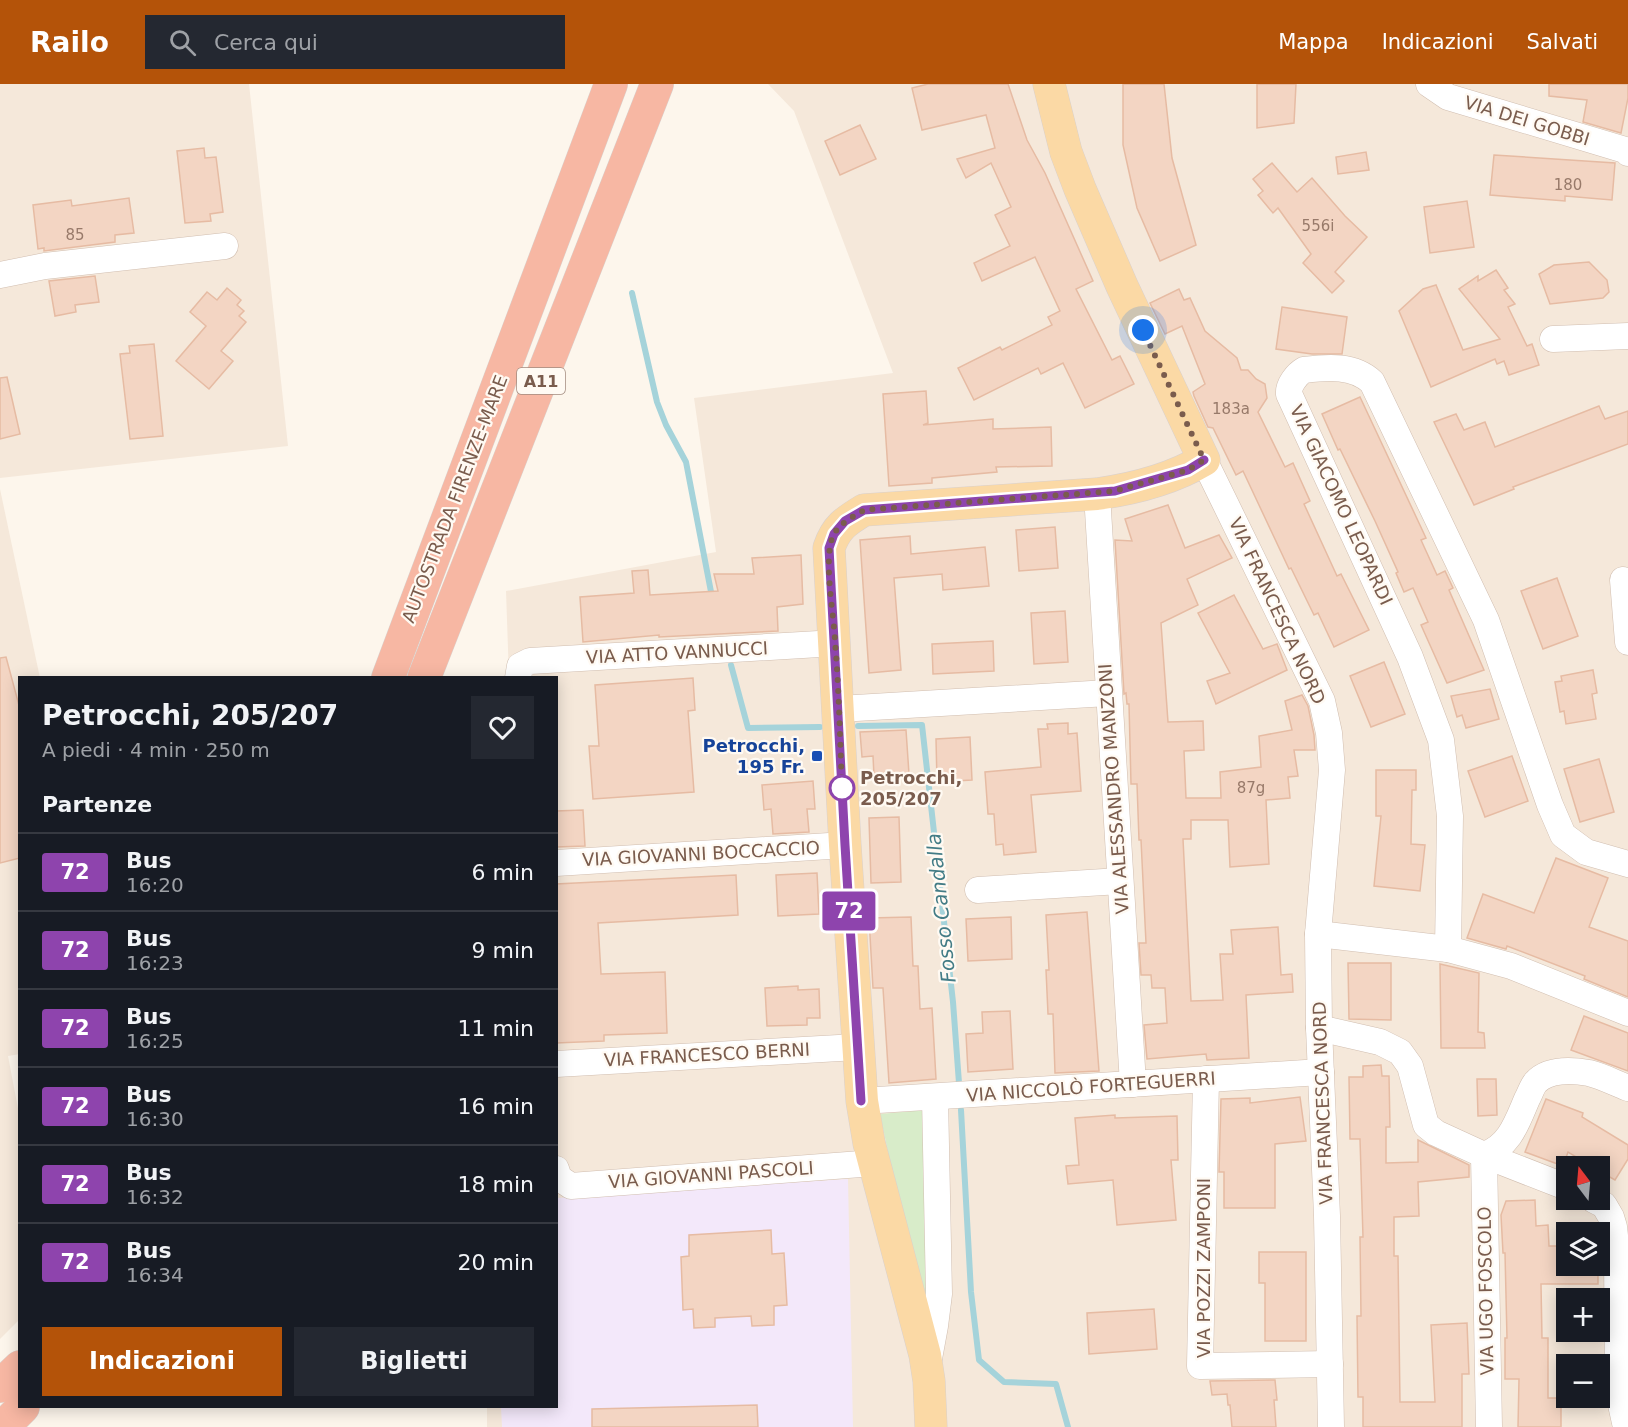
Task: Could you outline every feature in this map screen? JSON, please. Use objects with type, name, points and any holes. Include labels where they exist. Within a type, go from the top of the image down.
[{"type":"highway","name":"AUTOSTRADA FIRENZE-MARE","points":[[389,676],[611,84]]},
{"type":"highway","name":"AUTOSTRADA FIRENZE-MARE","points":[[425,676],[657,84]]},
{"type":"highway","points":[[0,1386],[18,1369]]},
{"type":"highway","points":[[3,1427],[22,1408]]},
{"type":"main road","name":"VIA FRANCESCA NORD","points":[[1049,84],[1065,152],[1080,189],[1122,286],[1204,460]]},
{"type":"main road","points":[[931,1427],[927,1367],[874,1163],[861,1101],[829,548],[834,534],[845,521],[864,510],[1096,494],[1133,487],[1188,470],[1204,460]]},
{"type":"street","name":"VIA DEI GOBBI","points":[[1429,84],[1448,97],[1627,148]]},
{"type":"street","points":[[0,275],[45,266],[225,246]]},
{"type":"street","points":[[1553,339],[1628,336]]},
{"type":"street","name":"VIA GIACOMO LEOPARDI","points":[[1448,949],[1450,816],[1441,740],[1410,657],[1289,394],[1288,389],[1304,370],[1347,368],[1372,382],[1486,620],[1550,805],[1563,835],[1586,852],[1628,864]]},
{"type":"street","name":"VIA FRANCESCA NORD","points":[[1204,460],[1322,701],[1329,733],[1332,770],[1317,934],[1327,1216],[1331,1427]]},
{"type":"street","name":"VIA ALESSANDRO MANZONI","points":[[1096,494],[1133,1084]]},
{"type":"street","points":[[1623,580],[1628,642]]},
{"type":"street","name":"VIA ATTO VANNUCCI","points":[[519,672],[530,661],[836,644]]},
{"type":"street","points":[[838,710],[1108,693]]},
{"type":"street","name":"VIA GIOVANNI BOCCACCIO","points":[[558,862],[845,845]]},
{"type":"street","points":[[978,890],[1120,881]]},
{"type":"street","points":[[1317,934],[1448,949],[1510,966],[1628,1013]]},
{"type":"street","points":[[1319,1028],[1380,1041],[1400,1052],[1410,1066],[1426,1125],[1436,1133],[1484,1155],[1556,1183]]},
{"type":"street","name":"VIA FRANCESCO BERNI","points":[[558,1064],[857,1047]]},
{"type":"street","points":[[1484,1155],[1496,1151],[1503,1145],[1513,1130],[1535,1082],[1549,1074],[1567,1070],[1590,1073],[1628,1088]]},
{"type":"street","name":"VIA NICCOLÒ FORTEGUERRI","points":[[861,1101],[1321,1072]]},
{"type":"street","name":"VIA POZZI ZAMPONI","points":[[1206,1079],[1200,1366],[1330,1364]]},
{"type":"street","points":[[927,1367],[939,1294],[935,1097]]},
{"type":"street","name":"VIA UGO FOSCOLO","points":[[1484,1155],[1489,1427]]},
{"type":"street","name":"VIA GIOVANNI PASCOLI","points":[[558,1175],[559,1178],[571,1186],[874,1163]]},
{"type":"street","points":[[1607,1210],[1614,1227],[1617,1254],[1623,1353],[1618,1391],[1626,1427]]},
{"type":"shaded area","points":[[0,84],[249,84],[288,446],[0,478]]},
{"type":"shaded area","points":[[768,84],[1628,84],[1628,1427],[487,1427],[487,1408],[558,1408],[558,676],[509,676],[506,591],[716,552],[694,398],[893,373],[794,111]]},
{"type":"shaded area","points":[[0,489],[40,676],[18,676],[18,1054],[8,1056],[18,1108],[18,1321],[0,1339]]},
{"type":"shaded area","points":[[848,1179],[853,1427],[502,1427],[501,1408],[558,1408],[558,1198]]},
{"type":"green space","points":[[925,1110],[928,1299],[918,1293],[880,1114]]},
{"type":"building","points":[[928,84],[1008,84],[1027,140],[1045,173],[1093,281],[1076,289],[1112,360],[1120,356],[1134,384],[1085,408],[1063,363],[1041,374],[1038,368],[974,400],[958,368],[1000,347],[1002,350],[1052,325],[1048,317],[1060,311],[1035,257],[982,281],[974,263],[1010,246],[995,215],[1011,207],[991,163],[966,178],[957,159],[995,148],[986,115],[922,130],[912,88]]},
{"type":"building","points":[[1123,84],[1164,84],[1172,158],[1196,245],[1160,261],[1137,208],[1123,145]]},
{"type":"building","points":[[1257,84],[1296,84],[1294,123],[1257,128]]},
{"type":"building","points":[[1549,84],[1628,84],[1628,98],[1621,133],[1583,122],[1587,100],[1549,96]]},
{"type":"building","points":[[860,125],[876,159],[840,175],[825,141]]},
{"type":"building","points":[[204,148],[205,158],[216,157],[223,212],[210,214],[211,221],[185,223],[177,151]]},
{"type":"building","points":[[1366,152],[1369,170],[1338,174],[1336,157]]},
{"type":"building","points":[[1494,155],[1615,163],[1612,200],[1565,196],[1565,201],[1490,195]]},
{"type":"building","points":[[1272,163],[1297,192],[1312,178],[1367,237],[1335,272],[1344,281],[1332,293],[1303,263],[1311,254],[1278,208],[1273,213],[1258,195],[1263,191],[1253,179]]},
{"type":"building","points":[[129,198],[134,233],[115,235],[115,242],[44,251],[44,248],[38,249],[33,205],[71,200],[72,206]]},
{"type":"building","points":[[1467,201],[1474,247],[1430,253],[1424,207]]},
{"type":"building","points":[[1589,262],[1607,280],[1609,292],[1603,298],[1550,304],[1539,274],[1554,265]]},
{"type":"building","points":[[1496,270],[1508,288],[1504,290],[1515,304],[1508,307],[1527,346],[1532,344],[1539,365],[1509,375],[1504,361],[1497,364],[1495,359],[1431,387],[1399,311],[1423,289],[1436,285],[1463,350],[1500,339],[1459,289],[1478,276],[1478,281]]},
{"type":"building","points":[[95,276],[99,302],[75,305],[76,312],[55,316],[49,281]]},
{"type":"building","points":[[227,288],[241,300],[237,305],[244,311],[239,316],[246,322],[221,351],[233,361],[209,389],[176,361],[206,326],[190,312],[207,292],[217,300]]},
{"type":"building","points":[[1179,289],[1184,300],[1190,298],[1205,331],[1237,358],[1241,370],[1248,370],[1256,379],[1265,384],[1267,398],[1258,412],[1285,467],[1293,463],[1310,501],[1304,504],[1337,576],[1341,574],[1369,630],[1334,647],[1318,613],[1314,615],[1291,568],[1289,569],[1243,471],[1236,475],[1213,428],[1208,427],[1193,392],[1205,384],[1182,326],[1165,334],[1150,303]]},
{"type":"building","points":[[1282,307],[1347,317],[1342,354],[1312,354],[1276,349]]},
{"type":"building","points":[[154,344],[163,436],[130,439],[120,354],[130,353],[129,346]]},
{"type":"building","points":[[7,377],[20,434],[0,439],[0,378]]},
{"type":"building","points":[[926,391],[928,423],[923,425],[993,419],[993,429],[1051,427],[1052,466],[996,467],[997,472],[932,478],[932,483],[889,486],[883,394]]},
{"type":"building","points":[[1360,397],[1426,538],[1421,540],[1437,575],[1445,571],[1453,588],[1449,590],[1484,670],[1447,683],[1421,625],[1428,622],[1413,588],[1404,592],[1396,573],[1398,572],[1375,521],[1340,449],[1338,450],[1322,414]]},
{"type":"building","points":[[1599,406],[1605,419],[1628,411],[1628,444],[1513,487],[1514,489],[1474,505],[1434,422],[1456,414],[1464,430],[1485,422],[1495,447]]},
{"type":"building","points":[[1168,505],[1185,548],[1219,535],[1232,558],[1187,579],[1198,605],[1161,623],[1168,722],[1203,721],[1204,750],[1184,751],[1186,798],[1221,798],[1220,772],[1261,767],[1259,736],[1292,730],[1285,701],[1302,695],[1308,706],[1314,735],[1315,750],[1294,750],[1298,776],[1288,777],[1290,798],[1266,800],[1269,864],[1230,867],[1228,820],[1191,820],[1191,839],[1183,839],[1191,1001],[1223,1000],[1220,954],[1233,954],[1231,930],[1278,927],[1281,975],[1292,974],[1293,992],[1246,995],[1249,1058],[1207,1060],[1206,1054],[1147,1059],[1144,1025],[1167,1023],[1165,988],[1152,988],[1151,975],[1141,975],[1139,943],[1146,943],[1141,840],[1139,840],[1137,784],[1131,784],[1129,704],[1127,704],[1126,693],[1124,694],[1115,540],[1132,541],[1125,519]]},
{"type":"building","points":[[1055,527],[1058,568],[1019,571],[1016,530]]},
{"type":"building","points":[[910,536],[911,554],[985,547],[989,586],[943,590],[942,574],[894,578],[901,670],[869,673],[860,540]]},
{"type":"building","points":[[801,555],[803,604],[777,607],[778,631],[659,637],[659,635],[583,642],[580,597],[634,593],[632,571],[648,570],[650,595],[718,591],[714,574],[754,574],[752,558]]},
{"type":"building","points":[[1557,578],[1578,636],[1543,649],[1521,591]]},
{"type":"building","points":[[1234,595],[1263,649],[1277,644],[1287,670],[1216,704],[1207,681],[1230,673],[1198,613]]},
{"type":"building","points":[[1065,611],[1068,662],[1034,664],[1031,613]]},
{"type":"building","points":[[993,641],[994,671],[933,674],[932,644]]},
{"type":"building","points":[[6,657],[18,702],[18,858],[0,863],[0,658]]},
{"type":"building","points":[[1384,662],[1405,714],[1371,727],[1350,676]]},
{"type":"building","points":[[1593,670],[1597,693],[1592,694],[1596,719],[1566,724],[1564,711],[1560,712],[1555,682],[1562,681],[1561,676]]},
{"type":"building","points":[[693,678],[695,710],[688,711],[694,792],[593,799],[589,746],[599,746],[595,685]]},
{"type":"building","points":[[1490,689],[1499,719],[1466,728],[1462,715],[1457,717],[1451,696]]},
{"type":"building","points":[[1068,723],[1068,734],[1077,733],[1081,791],[1031,795],[1036,852],[1004,855],[1003,844],[996,845],[994,814],[988,814],[985,772],[1041,767],[1038,729],[1048,729],[1047,724]]},
{"type":"building","points":[[906,730],[909,774],[874,776],[873,756],[862,757],[860,732]]},
{"type":"building","points":[[970,737],[972,780],[937,782],[936,739]]},
{"type":"building","points":[[1512,756],[1528,801],[1485,817],[1468,771]]},
{"type":"building","points":[[1599,759],[1614,812],[1580,822],[1564,769]]},
{"type":"building","points":[[1376,770],[1416,770],[1416,790],[1412,790],[1411,844],[1425,845],[1420,891],[1374,886],[1381,816],[1376,816]]},
{"type":"building","points":[[813,781],[815,809],[807,809],[809,832],[773,834],[771,809],[764,810],[762,785]]},
{"type":"building","points":[[583,810],[585,846],[558,847],[558,811]]},
{"type":"building","points":[[899,817],[901,882],[871,883],[869,818]]},
{"type":"building","points":[[1556,858],[1608,878],[1589,927],[1628,941],[1628,997],[1584,979],[1585,976],[1507,946],[1506,949],[1467,938],[1483,894],[1534,913]]},
{"type":"building","points":[[817,873],[819,914],[778,916],[776,875]]},
{"type":"building","points":[[736,875],[738,915],[598,923],[601,974],[665,972],[667,1033],[604,1035],[604,1041],[558,1043],[558,884]]},
{"type":"building","points":[[1087,912],[1099,1071],[1055,1073],[1053,1014],[1048,1014],[1046,970],[1049,970],[1046,915]]},
{"type":"building","points":[[911,917],[913,966],[918,966],[920,1009],[932,1008],[936,1079],[889,1083],[883,988],[873,988],[869,918]]},
{"type":"building","points":[[1011,917],[1012,959],[968,961],[966,919]]},
{"type":"building","points":[[1348,963],[1391,963],[1391,1020],[1349,1019]]},
{"type":"building","points":[[1440,964],[1479,973],[1478,1032],[1484,1033],[1485,1048],[1441,1048]]},
{"type":"building","points":[[798,986],[798,990],[819,989],[820,1018],[807,1018],[807,1025],[767,1026],[765,988]]},
{"type":"building","points":[[1010,1011],[1013,1069],[968,1072],[966,1034],[983,1033],[982,1012]]},
{"type":"building","points":[[1584,1016],[1628,1033],[1628,1071],[1571,1050]]},
{"type":"building","points":[[1381,1065],[1382,1076],[1389,1076],[1390,1127],[1386,1127],[1386,1163],[1418,1162],[1418,1140],[1469,1165],[1469,1177],[1418,1182],[1419,1216],[1394,1217],[1394,1256],[1398,1256],[1400,1402],[1435,1402],[1431,1325],[1467,1323],[1469,1374],[1462,1374],[1462,1427],[1363,1427],[1363,1397],[1358,1397],[1357,1316],[1361,1316],[1360,1237],[1363,1237],[1360,1139],[1350,1139],[1349,1077],[1363,1077],[1363,1066]]},
{"type":"building","points":[[1477,1079],[1496,1079],[1497,1115],[1478,1116]]},
{"type":"building","points":[[1300,1097],[1306,1141],[1275,1144],[1275,1208],[1224,1208],[1224,1172],[1219,1172],[1221,1099],[1250,1098],[1250,1103]]},
{"type":"building","points":[[1546,1099],[1583,1113],[1582,1117],[1628,1145],[1628,1159],[1615,1180],[1610,1177],[1610,1156],[1575,1156],[1568,1152],[1567,1156],[1556,1156],[1556,1163],[1525,1152]]},
{"type":"building","points":[[1115,1115],[1115,1118],[1177,1116],[1178,1160],[1171,1160],[1176,1220],[1117,1225],[1113,1180],[1068,1184],[1066,1166],[1079,1165],[1075,1118]]},
{"type":"building","points":[[1535,1200],[1536,1226],[1548,1225],[1549,1246],[1556,1246],[1556,1276],[1598,1276],[1598,1284],[1541,1284],[1542,1338],[1548,1338],[1548,1398],[1556,1398],[1556,1408],[1561,1408],[1561,1427],[1518,1427],[1519,1379],[1505,1379],[1505,1338],[1507,1338],[1505,1253],[1503,1253],[1501,1215],[1506,1201]]},
{"type":"building","points":[[771,1230],[772,1254],[784,1253],[787,1305],[774,1306],[774,1325],[752,1326],[751,1316],[715,1318],[715,1327],[694,1328],[693,1309],[683,1310],[681,1257],[689,1256],[689,1235]]},
{"type":"building","points":[[1259,1252],[1306,1252],[1306,1341],[1265,1341],[1265,1283],[1259,1283]]},
{"type":"building","points":[[1154,1309],[1157,1349],[1089,1354],[1087,1313]]},
{"type":"building","points":[[1275,1380],[1276,1427],[1232,1427],[1227,1394],[1212,1395],[1210,1381]]},
{"type":"building","points":[[757,1405],[758,1427],[592,1427],[592,1409]]},
{"type":"waterway","name":"Fosso Candalla","points":[[632,293],[657,402],[666,425],[686,462],[712,597]]},
{"type":"waterway","name":"Fosso Candalla","points":[[731,665],[748,728],[820,727]]},
{"type":"waterway","name":"Fosso Candalla","points":[[858,726],[922,725],[953,1002],[959,1083]]},
{"type":"waterway","name":"Fosso Candalla","points":[[961,1110],[971,1292],[979,1360],[1004,1382],[1056,1384],[1068,1427]]},
{"type":"bus line","name":"72","points":[[861,1101],[829,548],[834,534],[845,521],[864,510],[1096,494],[1133,487],[1188,470],[1204,460]]},
{"type":"place","name":"Petrocchi, 195 Fr.","points":[[817,756]]},
{"type":"place","name":"Petrocchi, 205/207","points":[[842,788]]},
{"type":"route","points":[[842,788],[829,548],[834,534],[845,521],[864,510],[1096,494],[1133,487],[1188,470],[1204,460],[1143,330]]}]
